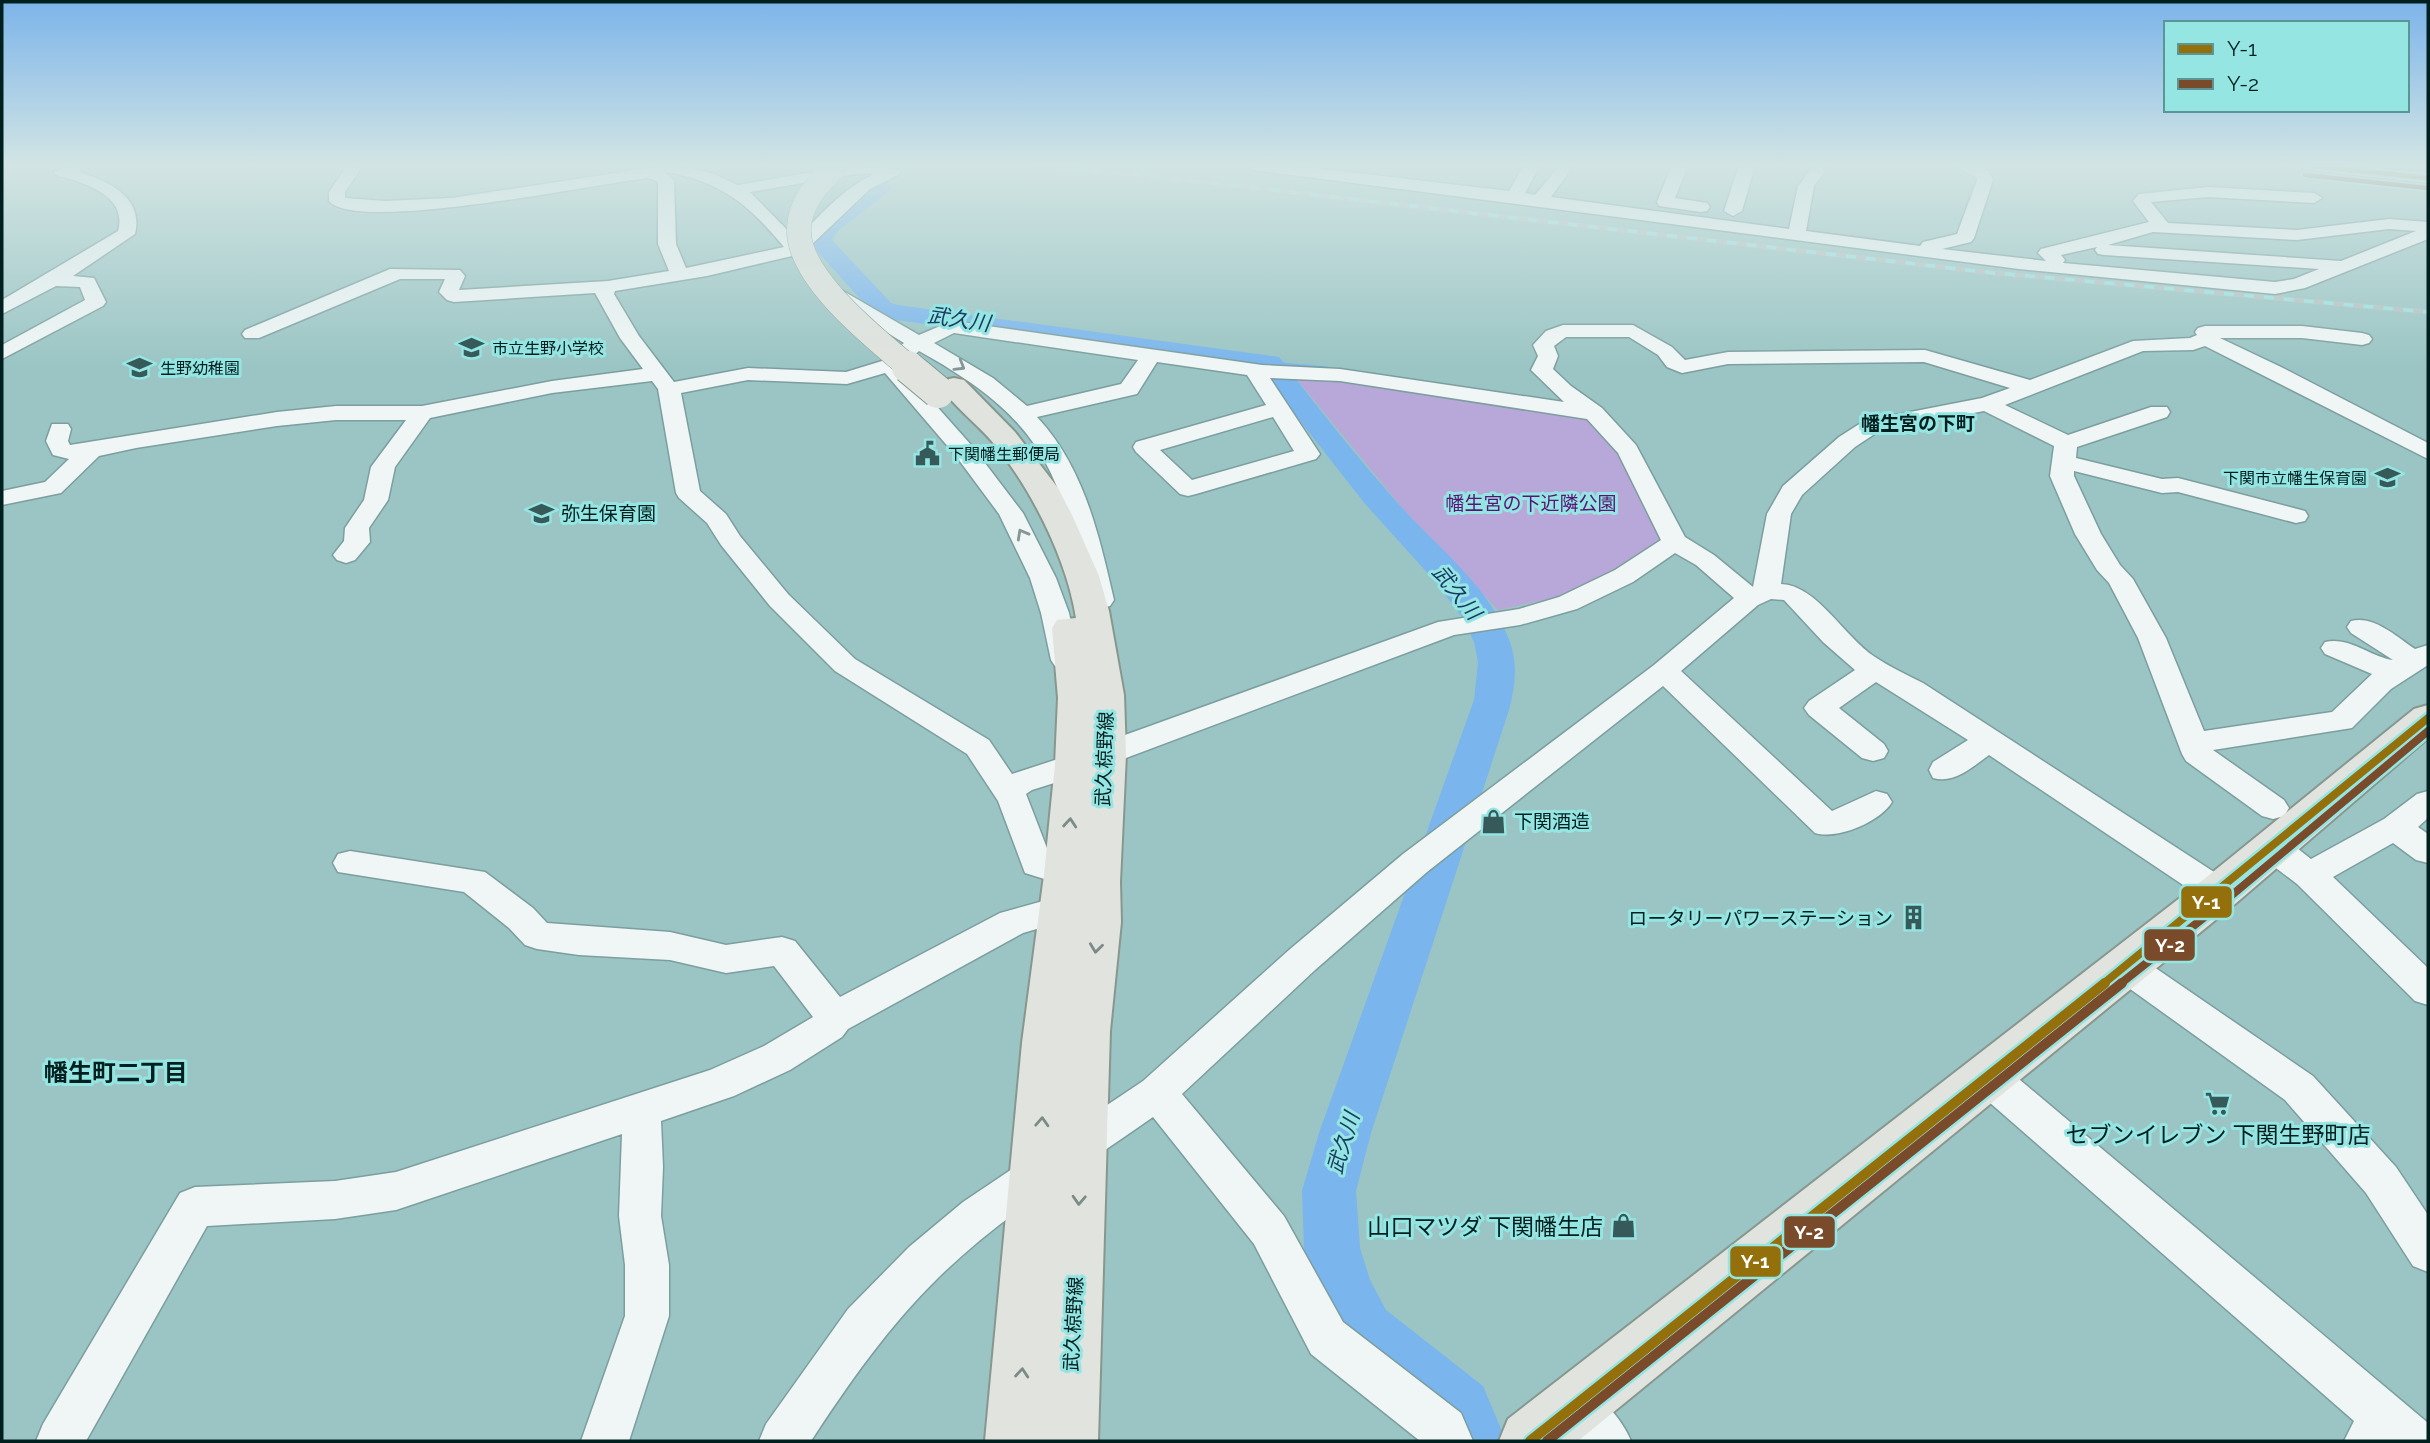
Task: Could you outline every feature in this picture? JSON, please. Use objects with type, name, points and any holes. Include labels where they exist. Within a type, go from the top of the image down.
[{"type":"main road","name":"武久椋野線","points":[[807,232],[813,252],[830,280],[877,330],[946,389],[1007,468],[1028,502],[1050,548],[1060,581],[1075,656],[1077,698],[1090,760],[1081,891],[1046,1043],[1039,1173],[1016,1441]]},
{"type":"main road","points":[[818,232],[818,244],[828,266],[877,330]]},
{"type":"main road","points":[[1530,1441],[2219,892],[2272,827],[2428,718]]},
{"type":"main road","name":"武久椋野線","points":[[1067,1441],[1086,1031],[1099,922],[1081,891]]},
{"type":"street","points":[[2,308],[116,242],[127,232]]},
{"type":"street","points":[[667,232],[667,244],[680,275]]},
{"type":"street","points":[[779,232],[856,314],[889,365],[918,394],[931,416],[989,481],[1011,513],[1028,544],[1055,613],[1090,760]]},
{"type":"street","points":[[795,250],[808,232]]},
{"type":"street","points":[[252,334],[397,273],[453,274],[456,280],[449,292],[454,296],[608,286],[680,275],[795,250],[813,232]]},
{"type":"street","points":[[1819,232],[1916,251],[2202,283],[2284,288],[2428,233]]},
{"type":"street","points":[[1916,251],[1965,237],[1967,232]]},
{"type":"street","points":[[2066,267],[2047,253],[2132,232]]},
{"type":"street","points":[[2249,232],[2297,235],[2320,232]]},
{"type":"street","points":[[2080,246],[2097,250],[2343,265]]},
{"type":"street","points":[[2376,252],[2424,255]]},
{"type":"street","points":[[2,354],[96,302],[87,282],[53,280]]},
{"type":"street","points":[[608,286],[604,294],[630,338],[663,382],[688,493],[717,519],[730,540],[779,600],[845,665],[978,747],[1013,799],[1037,864],[1081,891]]},
{"type":"street","points":[[838,294],[861,312],[989,384],[1037,426],[1059,460],[1076,505],[1096,576],[1111,650],[1113,716],[1090,760]]},
{"type":"street","points":[[2205,336],[2205,327],[2217,310]]},
{"type":"street","points":[[60,429],[57,441],[64,452],[90,452],[136,441],[289,418],[336,413],[422,412],[552,387],[663,382],[748,374],[847,378],[889,365],[917,343],[952,327],[1258,371],[1351,376],[1594,413]]},
{"type":"street","points":[[2031,387],[1925,356],[1728,358],[1682,368],[1674,363],[1665,351],[1633,331],[1558,332],[1544,345],[1548,356],[1542,370],[1563,391],[1594,413],[1634,459],[1668,533],[1675,542],[1705,560],[1737,585],[1758,595],[1791,592],[1833,636],[1874,670],[1913,691],[2219,892]]},
{"type":"street","points":[[783,1441],[830,1371],[895,1291],[978,1216],[1157,1093],[1302,960],[1415,863],[1758,595],[1779,514],[1797,484],[1847,442],[1872,426],[1987,404],[2140,345],[2193,344],[2205,336],[2302,331],[2362,339]]},
{"type":"street","points":[[2205,336],[2428,452]]},
{"type":"street","points":[[1025,413],[1129,390],[1152,355]]},
{"type":"street","points":[[1258,371],[1308,454],[1188,489],[1144,447],[1279,408]]},
{"type":"street","points":[[1987,404],[2066,453],[2162,486],[2178,485],[2296,516]]},
{"type":"street","points":[[346,555],[357,542],[357,528],[376,500],[383,467],[422,412]]},
{"type":"street","points":[[2066,453],[2159,412]]},
{"type":"street","points":[[2,498],[53,488],[90,452]]},
{"type":"street","points":[[2066,453],[2062,476],[2088,534],[2110,570],[2120,579],[2152,638],[2197,754],[2272,827],[2309,875],[2428,990]]},
{"type":"street","points":[[1006,790],[1021,782],[1090,760],[1465,623],[1520,617],[1580,597],[1624,576],[1675,542]]},
{"type":"street","points":[[2361,627],[2412,662]]},
{"type":"street","points":[[2335,648],[2412,662]]},
{"type":"street","points":[[2192,738],[2204,741],[2341,721],[2350,709],[2412,662]]},
{"type":"street","points":[[1873,751],[1819,708],[1874,670]]},
{"type":"street","points":[[1664,671],[1826,825],[1835,824],[1876,802]]},
{"type":"street","points":[[1944,769],[1989,741]]},
{"type":"street","points":[[2309,875],[2395,827],[2428,802]]},
{"type":"street","points":[[2395,827],[2428,851]]},
{"type":"street","points":[[350,863],[473,881],[521,918],[537,935],[579,941],[670,946],[726,960],[782,951],[835,1018]]},
{"type":"street","points":[[60,1441],[195,1207],[335,1200],[396,1191],[698,1091],[751,1070],[829,1026],[835,1018],[1012,923],[1081,891]]},
{"type":"street","points":[[2125,966],[2298,1088],[2381,1180],[2428,1251]]},
{"type":"street","points":[[1987,1076],[2390,1434]]},
{"type":"street","points":[[1157,1093],[1269,1230],[1316,1323],[1327,1338],[1444,1430],[1449,1441]]},
{"type":"street","points":[[605,1441],[647,1316],[647,1265],[640,1216],[643,1167],[641,1123],[645,1107]]},
{"type":"street","points":[[1573,1405],[1607,1441]]},
{"type":"green space","name":"幡生宮の下近隣公園","points":[[1294,376],[1337,377],[1584,415],[1623,452],[1662,539],[1623,570],[1558,597],[1498,610],[1404,510]]},
{"type":"waterway","name":"武久川","points":[[826,232],[820,241],[882,308],[1269,363],[1377,498],[1459,588],[1481,618],[1492,642],[1497,671],[1490,710],[1345,1133],[1329,1191],[1332,1248],[1345,1291],[1366,1330],[1462,1407],[1475,1441]]},
{"type":"waterway","points":[[1269,363],[1320,368]]},
{"type":"waterway","points":[[1303,367],[1327,369]]},
{"type":"railway","points":[[1640,232],[1985,272],[2428,312]]},
{"type":"transit line","name":"Y-1","points":[[1530,1441],[2219,892],[2428,718]]},
{"type":"transit line","name":"Y-2","points":[[1547,1441],[2226,900],[2428,731]]},
{"type":"place","name":"市立生野小学校","points":[[472,348]]},
{"type":"place","name":"生野幼稚園","points":[[140,368]]},
{"type":"place","name":"下関幡生郵便局","points":[[928,454]]},
{"type":"place","name":"下関市立幡生保育園","points":[[2387,478]]},
{"type":"place","name":"弥生保育園","points":[[541,513]]},
{"type":"place","name":"下関酒造","points":[[1494,821]]},
{"type":"place","name":"ロータリーパワーステーション","points":[[1913,918]]},
{"type":"place","name":"セブンイレブン 下関生野町店","points":[[2218,1104]]},
{"type":"place","name":"山口マツダ 下関幡生店","points":[[1623,1226]]},
{"type":"district","name":"幡生宮の下町","points":[[1918,423]]},
{"type":"district","name":"幡生町二丁目","points":[[116,1072]]}]
